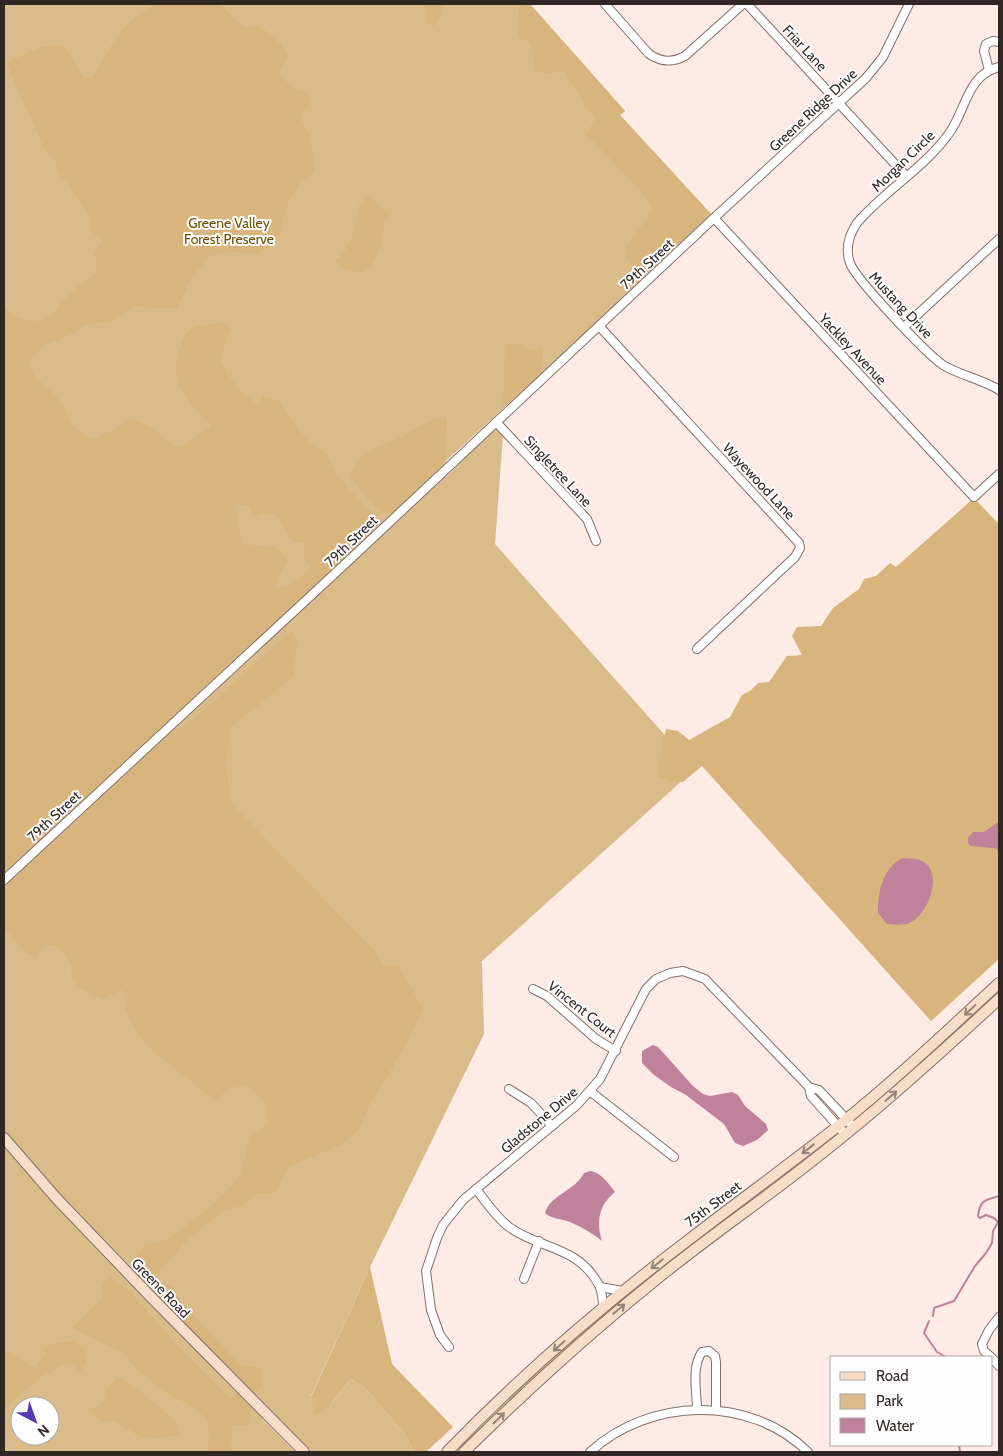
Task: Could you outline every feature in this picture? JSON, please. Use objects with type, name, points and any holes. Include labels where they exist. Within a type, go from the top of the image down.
[{"type":"main road","name":"75th Street","points":[[447,1452],[516,1385],[604,1307],[678,1247],[842,1122],[904,1070],[999,983]]},
{"type":"main road","name":"75th Street","points":[[464,1452],[536,1383],[621,1308],[683,1258],[854,1128],[923,1069],[999,999]]},
{"type":"main road","name":"Greene Road","points":[[4,1138],[149,1295],[304,1452]]},
{"type":"street","points":[[606,4],[649,54],[658,59],[669,61],[678,60],[685,56],[743,4]]},
{"type":"street","name":"Friar Lane","points":[[747,4],[906,176]]},
{"type":"street","name":"Greene Ridge Drive","points":[[714,218],[866,78],[883,57],[909,4]]},
{"type":"street","points":[[989,70],[984,52],[986,44],[993,41],[999,42]]},
{"type":"street","name":"Morgan Circle","points":[[875,205],[942,142],[958,119],[973,85],[989,70],[999,67]]},
{"type":"street","name":"Mustang Drive","points":[[875,205],[853,228],[848,242],[848,257],[859,278],[930,354],[945,366],[999,390]]},
{"type":"street","name":"79th Street","points":[[4,880],[714,218]]},
{"type":"street","name":"Yackley Avenue","points":[[714,218],[974,497],[999,474]]},
{"type":"street","points":[[904,326],[999,239]]},
{"type":"street","name":"Wayewood Lane","points":[[598,326],[799,543],[800,548],[794,557],[697,649]]},
{"type":"street","name":"Singletree Lane","points":[[496,422],[587,520],[596,541]]},
{"type":"street","name":"Gladstone Drive","points":[[449,1347],[440,1335],[431,1310],[426,1271],[443,1224],[458,1205],[591,1092],[616,1050],[646,989],[662,976],[683,971],[705,979],[809,1087],[819,1090],[842,1122],[845,1134]]},
{"type":"street","name":"Vincent Court","points":[[533,989],[548,996],[596,1040],[616,1050]]},
{"type":"street","points":[[509,1089],[531,1103],[552,1126]]},
{"type":"street","points":[[591,1092],[674,1157]]},
{"type":"street","name":"Gladstone Drive","points":[[842,1122],[854,1128]]},
{"type":"street","points":[[476,1189],[499,1218],[510,1227],[563,1251],[579,1261],[600,1287],[604,1307]]},
{"type":"street","points":[[524,1279],[539,1241]]},
{"type":"street","points":[[600,1287],[623,1292]]},
{"type":"street","points":[[989,1356],[984,1351],[982,1344],[989,1330],[999,1317]]},
{"type":"street","points":[[697,1410],[696,1367],[702,1352],[709,1352],[715,1356],[716,1362],[716,1410]]},
{"type":"street","points":[[590,1452],[616,1432],[640,1420],[671,1412],[716,1410],[763,1422],[791,1438],[808,1452]]},
{"type":"green space","name":"Greene Valley Forest Preserve","points":[[4,4],[530,4],[625,111],[620,115],[711,214],[446,461],[446,477],[492,432],[497,430],[503,435],[495,544],[695,769],[481,962],[484,1034],[370,1267],[311,1396],[332,1403],[351,1379],[365,1388],[406,1436],[413,1450],[418,1452],[311,1452],[265,1404],[262,1419],[295,1452],[4,1452]]},
{"type":"green space","points":[[156,4],[220,4],[232,17],[245,26],[253,26],[266,31],[281,45],[289,57],[278,73],[294,89],[308,93],[312,101],[300,117],[311,143],[315,171],[298,185],[288,203],[276,243],[257,254],[228,251],[210,256],[191,279],[177,308],[132,307],[112,320],[86,326],[62,339],[45,345],[32,357],[29,366],[35,377],[53,392],[65,409],[71,425],[93,440],[133,419],[150,426],[179,448],[211,426],[188,400],[177,381],[175,371],[180,347],[188,331],[191,329],[223,322],[231,328],[220,358],[235,384],[258,405],[263,396],[279,401],[300,431],[311,443],[326,454],[335,472],[378,519],[379,523],[377,528],[4,874],[4,306],[13,314],[31,321],[43,320],[49,317],[72,292],[95,275],[97,263],[94,254],[101,241],[92,231],[88,216],[68,184],[60,175],[56,163],[43,146],[6,62],[35,49],[57,45],[66,47],[83,77],[92,79],[124,28],[139,14]],"holes":[[[235,504],[248,506],[255,516],[266,512],[278,517],[288,536],[296,542],[304,543],[304,557],[310,568],[295,582],[286,586],[276,587],[288,560],[280,550],[268,546],[242,544]]]},
{"type":"green space","points":[[427,4],[444,4],[442,13],[434,26],[427,23],[425,6]]},
{"type":"green space","points":[[519,4],[530,4],[625,111],[620,115],[711,214],[643,279],[629,262],[625,250],[653,209],[644,194],[586,134],[596,118],[585,106],[565,71],[547,74],[535,71],[530,43],[518,37]]},
{"type":"green space","points":[[369,196],[390,214],[384,219],[380,249],[363,273],[346,270],[334,261],[343,254],[352,238],[359,205]]},
{"type":"green space","points":[[505,344],[522,344],[528,352],[542,348],[543,359],[541,373],[503,407]]},
{"type":"green space","points":[[447,416],[446,461],[393,512],[386,514],[379,510],[349,476],[358,459],[377,447],[395,440],[432,420]]},
{"type":"green space","points":[[974,498],[999,524],[999,959],[931,1021],[702,766],[683,782],[671,782],[659,777],[657,768],[666,729],[678,731],[689,740],[730,717],[742,695],[750,691],[758,683],[769,682],[787,656],[802,655],[792,636],[797,627],[821,626],[833,608],[859,589],[864,579],[876,576],[890,563],[896,567]]},
{"type":"green space","points":[[292,630],[298,640],[293,677],[231,727],[226,764],[231,803],[378,955],[383,965],[398,966],[423,1008],[408,1042],[370,1104],[358,1131],[339,1146],[288,1167],[276,1192],[257,1194],[238,1207],[223,1211],[184,1243],[175,1256],[159,1270],[158,1280],[173,1287],[183,1305],[241,1365],[262,1369],[261,1385],[256,1394],[129,1268],[145,1244],[166,1240],[205,1212],[239,1178],[250,1136],[268,1123],[265,1105],[245,1085],[230,1089],[215,1100],[155,1053],[138,1034],[125,1010],[129,995],[121,990],[102,1000],[81,989],[71,978],[72,967],[59,947],[46,944],[37,956],[27,955],[8,932],[4,931],[4,888],[169,734],[195,718]]},
{"type":"green space","points":[[999,988],[999,994],[862,1115],[852,1119]]},
{"type":"green space","points":[[770,1184],[458,1452],[455,1452],[509,1397],[586,1328]]},
{"type":"green space","points":[[370,1267],[392,1364],[453,1427],[426,1452],[413,1450],[406,1436],[365,1388],[351,1379],[330,1405],[313,1414],[317,1399],[311,1397]]},
{"type":"green space","points":[[111,1277],[131,1292],[183,1352],[230,1398],[238,1393],[252,1409],[248,1425],[232,1426],[231,1452],[207,1452],[209,1436],[207,1421],[197,1409],[163,1391],[136,1368],[122,1352],[72,1328],[102,1298],[102,1283]]},
{"type":"green space","points":[[73,1340],[84,1348],[86,1363],[80,1372],[70,1363],[51,1371],[18,1396],[10,1396],[10,1403],[4,1409],[4,1352],[11,1352],[35,1368],[45,1355],[44,1346]]},
{"type":"green space","points":[[117,1378],[130,1383],[177,1422],[179,1435],[157,1439],[139,1436],[114,1421],[101,1422],[90,1410],[103,1403],[107,1388]]},
{"type":"water","points":[[999,823],[999,851],[994,848],[971,846],[968,843],[968,838],[973,832],[984,832]]},
{"type":"water","points":[[903,858],[920,860],[929,867],[933,884],[931,895],[921,914],[914,920],[906,924],[887,924],[878,913],[880,889],[890,868]]},
{"type":"water","points":[[653,1045],[658,1047],[693,1086],[703,1094],[710,1096],[732,1092],[738,1095],[745,1106],[766,1124],[768,1130],[757,1140],[743,1146],[735,1143],[724,1124],[686,1095],[654,1075],[642,1063],[642,1051]]},
{"type":"water","points":[[590,1171],[601,1176],[615,1192],[605,1202],[600,1214],[599,1227],[602,1241],[579,1226],[551,1217],[545,1213],[557,1197],[575,1184],[584,1173]]},
{"type":"waterway","points":[[933,1316],[934,1308],[954,1301],[975,1266],[992,1243],[993,1231],[998,1222],[986,1215],[980,1218],[978,1216],[980,1207],[984,1202],[999,1196]]},
{"type":"waterway","points":[[929,1321],[924,1333],[937,1352],[944,1356]]},
{"type":"waterway","points":[[959,1446],[960,1452]]}]
